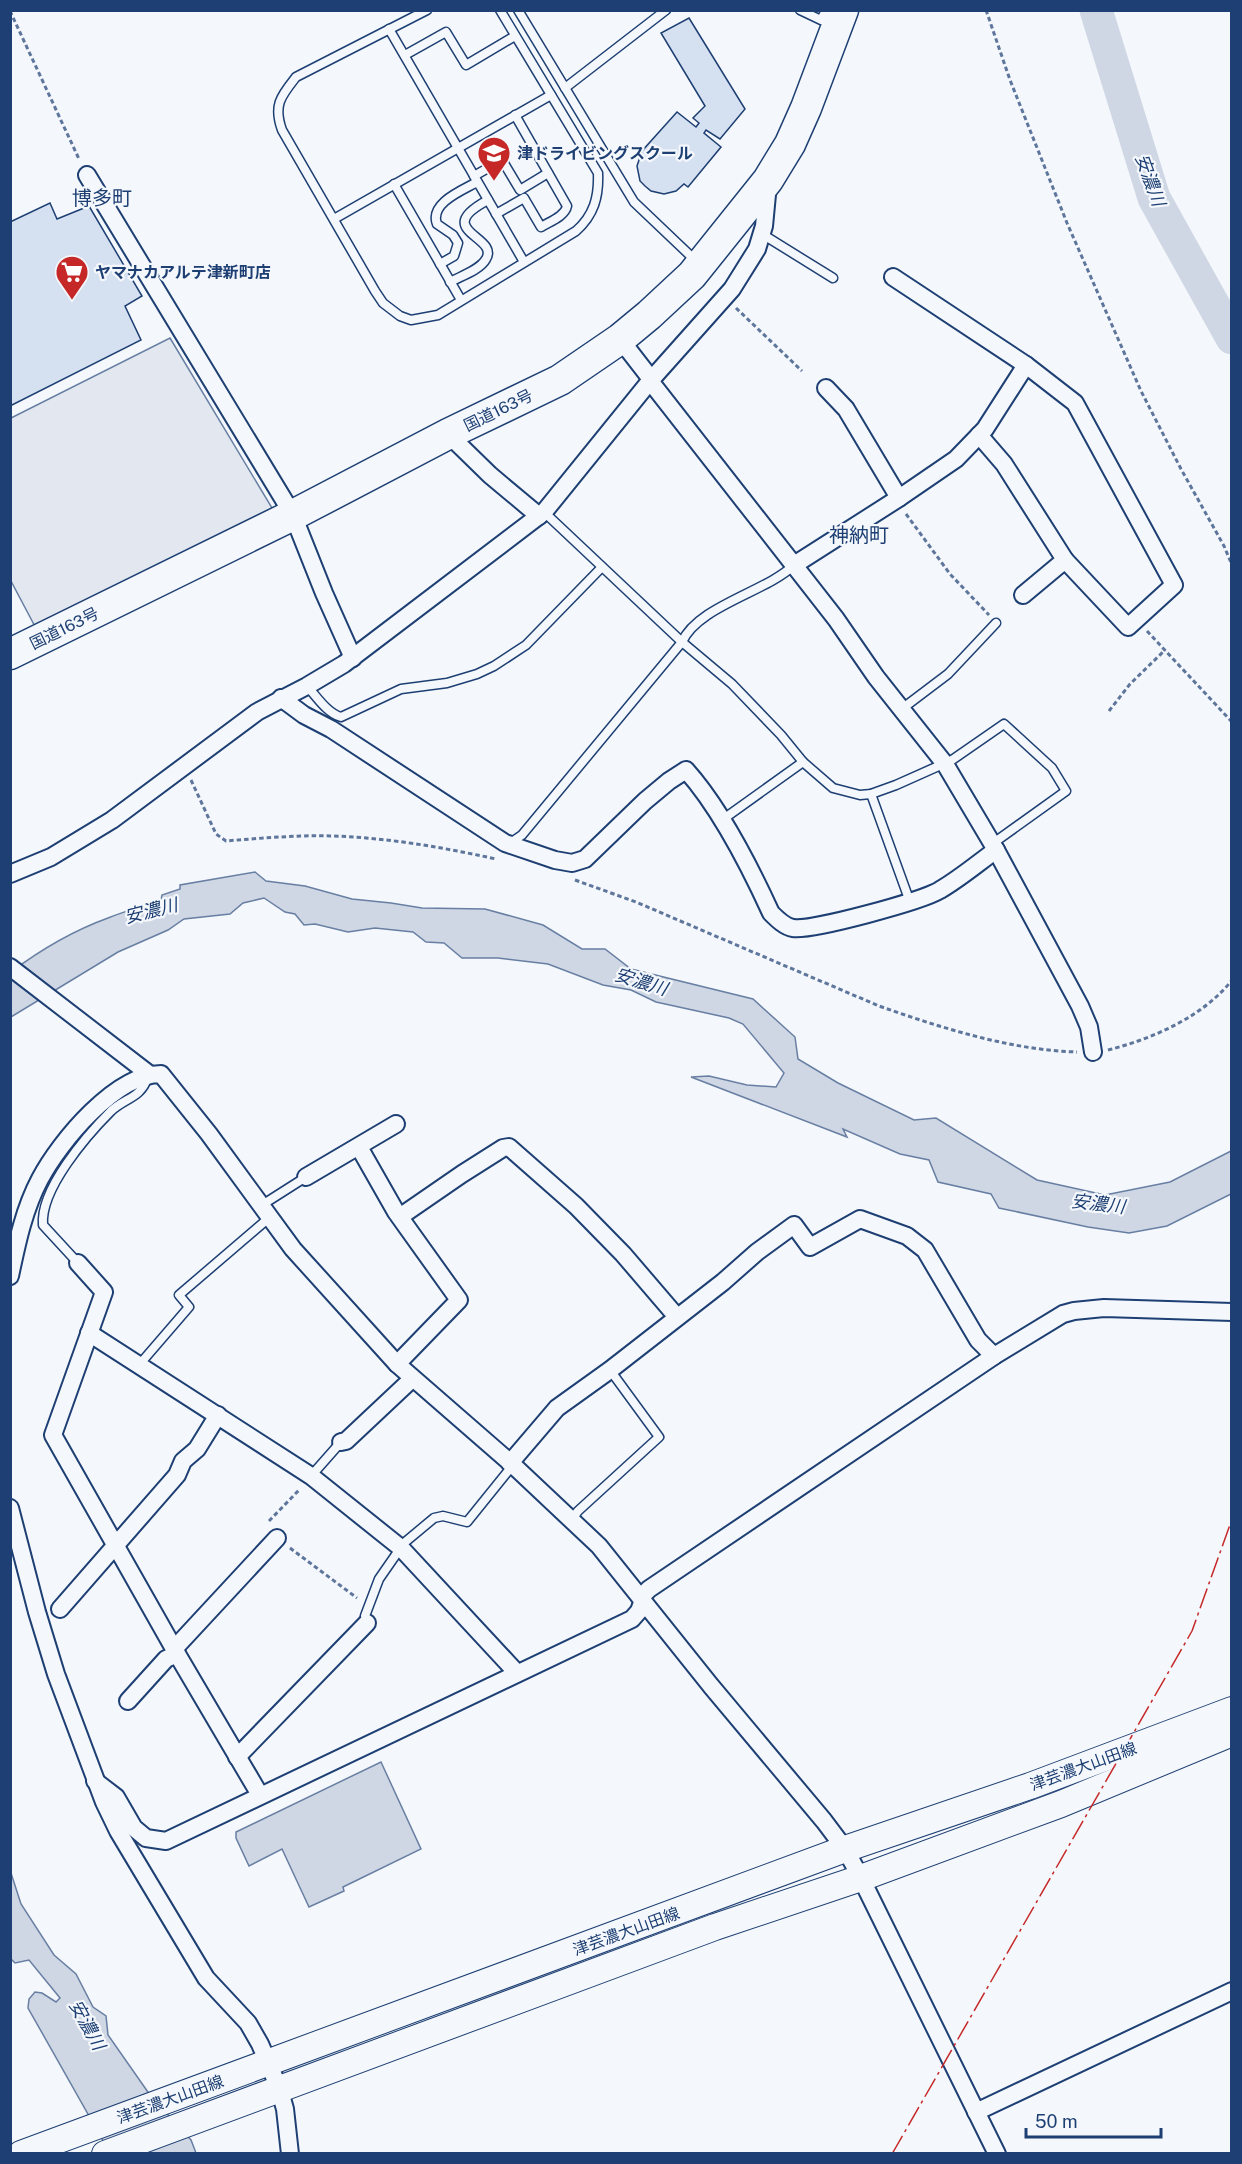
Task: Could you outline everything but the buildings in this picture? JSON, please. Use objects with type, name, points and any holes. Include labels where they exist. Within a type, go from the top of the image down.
[{"type":"highway","name":"国道163号","points":[[10,654],[560,380],[620,339],[674,293],[700,266],[768,180],[790,144],[806,108],[843,10]]},
{"type":"main road","name":"津芸濃大山田線","points":[[17,2151],[269,2063],[845,1849],[1030,1786],[1232,1710]]},
{"type":"main road","name":"津芸濃大山田線","points":[[105,2154],[704,1931],[861,1878],[1061,1804],[1232,1733]]},
{"type":"street","points":[[87,175],[293,515],[353,658]]},
{"type":"street","points":[[10,874],[51,857],[112,820],[257,711],[307,686],[353,658],[541,514],[650,380],[724,297],[747,266],[757,249],[764,226],[768,180]]},
{"type":"street","points":[[893,277],[1026,365],[1075,403],[1174,585],[1128,627],[1065,560],[1004,464],[979,435]]},
{"type":"street","points":[[620,339],[836,619],[876,678],[945,764],[994,847],[1084,1015],[1089,1027],[1093,1052]]},
{"type":"street","points":[[794,565],[956,459],[979,435],[1026,365]]},
{"type":"street","points":[[826,388],[846,409],[897,499]]},
{"type":"street","points":[[448,434],[490,475],[541,514]]},
{"type":"street","points":[[1023,595],[1065,560]]},
{"type":"street","points":[[281,698],[304,715],[331,729],[509,844],[555,860],[572,863],[585,859],[645,801],[686,770],[722,820],[771,913],[788,927],[813,927],[910,902],[938,891],[994,847]]},
{"type":"street","points":[[10,967],[149,1074]]},
{"type":"street","points":[[10,1276],[21,1227],[39,1180],[50,1162],[88,1113],[119,1089],[149,1074],[161,1074],[293,1249],[328,1290],[411,1379],[512,1464],[599,1546],[711,1686],[825,1821],[845,1849],[861,1878],[998,2154]]},
{"type":"street","points":[[306,1177],[396,1124]]},
{"type":"street","points":[[358,1147],[401,1216],[459,1300],[397,1364]]},
{"type":"street","points":[[401,1216],[462,1173],[503,1148],[509,1147],[576,1206],[677,1317]]},
{"type":"street","points":[[512,1464],[549,1416],[794,1225],[810,1247],[860,1219],[907,1236],[925,1250],[978,1340],[994,1356]]},
{"type":"street","points":[[78,1263],[104,1292],[53,1436],[175,1652],[260,1795]]},
{"type":"street","points":[[94,1780],[116,1797],[135,1828],[146,1838],[166,1841],[632,1619],[639,1611],[642,1598],[649,1589],[994,1356],[1064,1314],[1074,1311],[1120,1308],[1232,1312]]},
{"type":"street","points":[[89,1333],[311,1476],[401,1548],[517,1673]]},
{"type":"street","points":[[341,1442],[346,1441],[411,1379]]},
{"type":"street","points":[[60,1609],[177,1475],[183,1461],[197,1449],[218,1415]]},
{"type":"street","points":[[10,1509],[43,1632],[94,1780],[118,1831],[182,1938],[216,1990],[248,2023],[269,2063],[285,2109],[290,2154]]},
{"type":"street","points":[[128,1701],[278,1538]]},
{"type":"street","points":[[237,1757],[368,1614]]},
{"type":"street","points":[[976,2112],[1232,1991]]},
{"type":"lane","points":[[427,10],[296,77],[278,104],[277,110],[282,130],[375,291],[390,310],[411,320],[438,315],[576,231],[592,213],[598,194],[598,173],[500,10]]},
{"type":"lane","points":[[518,10],[634,202],[700,266]]},
{"type":"lane","points":[[565,88],[666,10]]},
{"type":"lane","points":[[800,10],[821,20],[826,10]]},
{"type":"lane","points":[[389,29],[524,262]]},
{"type":"lane","points":[[405,56],[446,32],[466,65],[515,36]]},
{"type":"lane","points":[[334,219],[551,95]]},
{"type":"lane","points":[[496,214],[525,198],[542,227],[564,213],[567,206],[515,115]]},
{"type":"lane","points":[[440,264],[454,256],[458,243],[453,235],[439,226],[436,220],[438,209],[449,198],[502,160],[519,190],[549,173]]},
{"type":"lane","points":[[394,184],[460,300]]},
{"type":"lane","points":[[450,282],[482,264],[488,257],[485,243],[470,234],[465,226],[470,211],[488,200]]},
{"type":"lane","points":[[762,234],[832,278]]},
{"type":"lane","points":[[541,514],[682,642],[732,684],[781,735],[803,762],[833,788],[852,794],[871,794],[918,777],[945,764],[1004,724],[1052,768],[1066,791],[994,847]]},
{"type":"lane","points":[[509,844],[522,835],[682,642],[686,634],[722,606],[785,573],[794,565]]},
{"type":"lane","points":[[307,686],[335,716],[341,717],[401,689],[447,683],[477,674],[526,645],[602,567]]},
{"type":"lane","points":[[900,708],[948,674],[996,623]]},
{"type":"lane","points":[[722,820],[803,762]]},
{"type":"lane","points":[[871,794],[910,902]]},
{"type":"lane","points":[[78,1263],[43,1225],[43,1213],[48,1196],[67,1164],[92,1132],[113,1109],[144,1088],[149,1074]]},
{"type":"lane","points":[[139,1365],[189,1307],[179,1295],[266,1211],[306,1177]]},
{"type":"lane","points":[[572,1519],[659,1437],[610,1370]]},
{"type":"lane","points":[[311,1476],[341,1442]]},
{"type":"lane","points":[[368,1614],[379,1579],[404,1543],[434,1518],[443,1516],[467,1522],[512,1464]]},
{"type":"path","points":[[986,10],[1010,80],[1067,223],[1141,391],[1232,565]]},
{"type":"path","points":[[10,11],[87,175]]},
{"type":"path","points":[[724,297],[802,371]]},
{"type":"path","points":[[897,499],[950,574],[996,623]]},
{"type":"path","points":[[1137,620],[1232,722]]},
{"type":"path","points":[[1109,711],[1130,684],[1165,650]]},
{"type":"path","points":[[183,767],[195,786],[216,834],[220,839],[226,841],[301,836],[381,839],[496,859]]},
{"type":"path","points":[[568,878],[636,902],[879,1006],[1014,1044],[1064,1052],[1093,1052],[1135,1043],[1182,1021],[1222,993],[1232,980]]},
{"type":"path","points":[[311,1476],[266,1525],[267,1530],[368,1614]]},
{"type":"shaded area","points":[[170,338],[275,513],[39,634],[11,581],[11,418]]},
{"type":"water","points":[[255,872],[266,881],[305,886],[352,899],[422,908],[485,909],[543,925],[582,949],[605,949],[631,969],[753,999],[795,1037],[798,1059],[838,1083],[914,1120],[936,1118],[1037,1180],[1105,1195],[1170,1182],[1231,1151],[1231,1194],[1167,1226],[1129,1233],[1088,1227],[999,1208],[991,1194],[938,1182],[929,1160],[900,1154],[843,1129],[847,1137],[691,1077],[709,1076],[747,1085],[776,1087],[784,1073],[743,1024],[729,1018],[656,1002],[631,990],[603,985],[548,964],[498,958],[462,958],[444,943],[426,942],[413,932],[375,928],[348,932],[315,924],[304,925],[295,914],[285,912],[264,898],[243,903],[230,914],[184,919],[168,930],[118,952],[11,1017],[11,972],[45,949],[96,923],[161,900],[162,895],[180,889],[180,885]]},
{"type":"water","points":[[381,1762],[421,1849],[343,1887],[344,1891],[309,1907],[282,1849],[249,1866],[236,1838],[236,1832]]},
{"type":"water","points":[[10,1870],[21,1904],[54,1955],[76,1974],[93,2007],[106,2016],[108,2035],[150,2095],[191,2140],[196,2153],[110,2153],[28,2008],[29,1999],[35,1992],[42,1993],[56,2002],[60,1998],[29,1960],[15,1963],[11,1959]]},
{"type":"waterway","name":"安濃川","points":[[1096,10],[1154,198],[1232,338]]},
{"type":"power","points":[[892,2154],[1192,1631],[1232,1519]]},
{"type":"place","name":"津ドライビングスクール","points":[[494,182]]},
{"type":"place","name":"ヤマナカアルテ津新町店","points":[[72,301]]},
{"type":"district","name":"博多町","points":[[102,198]]},
{"type":"district","name":"神納町","points":[[859,535]]}]
